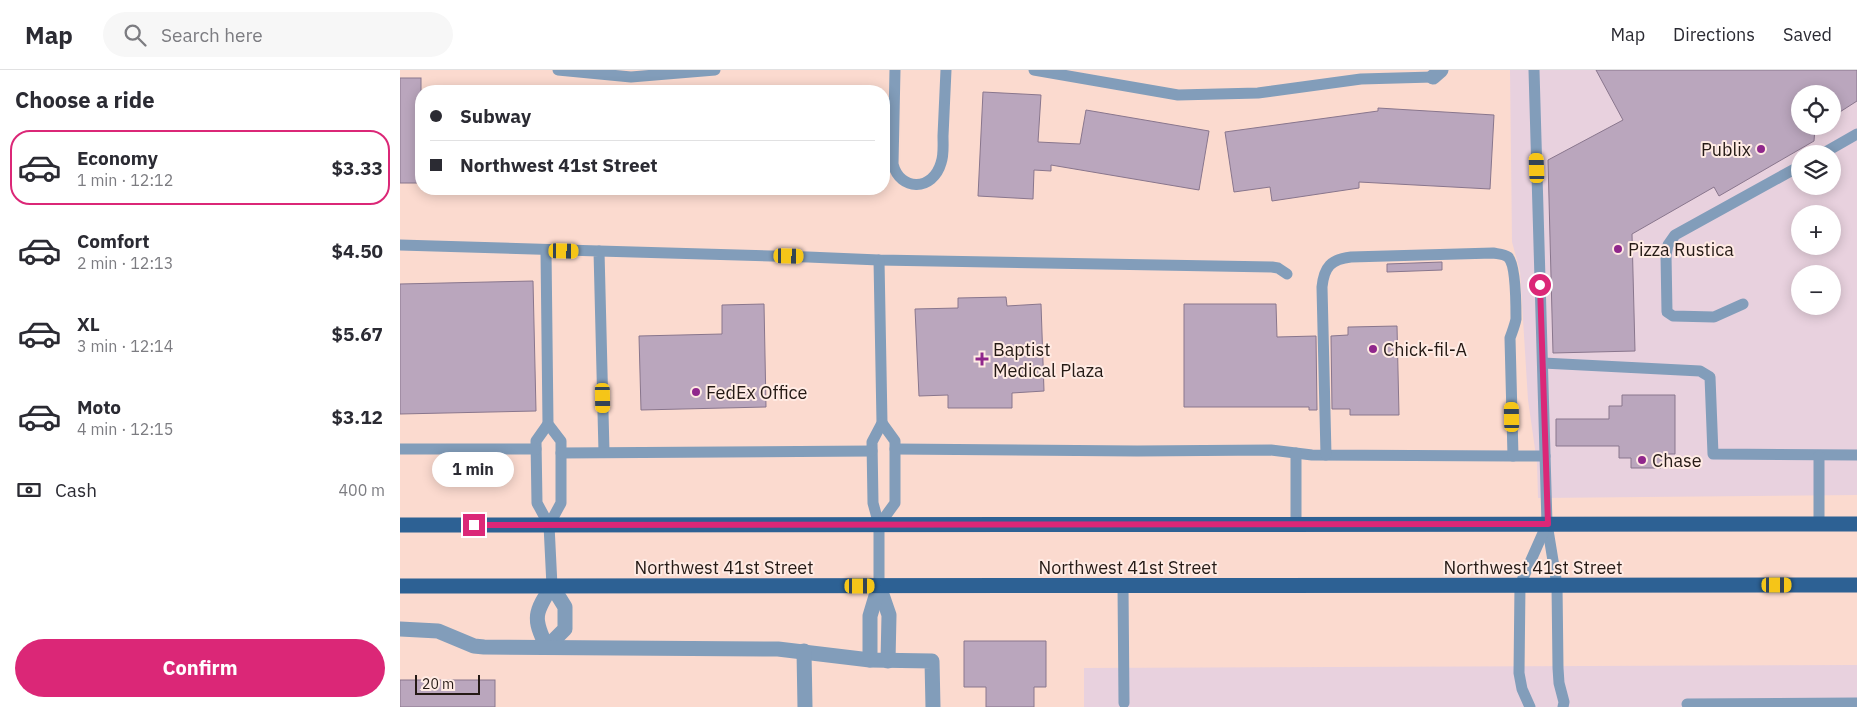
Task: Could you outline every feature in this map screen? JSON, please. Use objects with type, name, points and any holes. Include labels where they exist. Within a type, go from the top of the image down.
[{"type":"main road","points":[[400,525],[1857,524]]},
{"type":"main road","name":"Northwest 41st Street","points":[[400,586],[1857,585]]},
{"type":"street","points":[[552,586],[565,607],[565,629],[548,647],[538,629],[538,607],[552,586]]},
{"type":"street","points":[[870,660],[870,616],[879,586]]},
{"type":"street","points":[[879,586],[889,615],[888,661]]},
{"type":"street","points":[[400,629],[438,631],[474,646],[778,649],[870,660],[932,661],[932,707]]},
{"type":"street","points":[[804,651],[805,707]]},
{"type":"lane","points":[[558,70],[631,77],[715,70]]},
{"type":"lane","points":[[896,70],[893,164],[895,173],[901,179],[918,185],[925,184],[932,179],[942,162],[946,70]]},
{"type":"lane","points":[[1034,70],[1178,95],[1258,93],[1361,79],[1437,74]]},
{"type":"lane","points":[[1534,70],[1548,524],[1557,585],[1558,668],[1559,683],[1564,702],[1563,707]]},
{"type":"lane","points":[[1838,145],[1857,134]]},
{"type":"lane","points":[[1743,304],[1714,317],[1673,316],[1667,312],[1666,255],[1668,245],[1675,235],[1791,171]]},
{"type":"lane","points":[[400,245],[599,252],[808,256],[879,260],[1272,267],[1278,268],[1287,274]]},
{"type":"lane","points":[[546,250],[548,424],[536,441],[536,449],[537,503],[549,525],[552,586]]},
{"type":"lane","points":[[599,252],[604,452]]},
{"type":"lane","points":[[1326,455],[1322,287],[1327,267],[1338,260],[1351,257],[1493,253],[1502,254],[1509,258],[1513,265],[1514,275],[1516,321],[1510,338],[1513,456]]},
{"type":"lane","points":[[879,260],[882,423],[872,442],[873,503],[878,525],[879,586]]},
{"type":"lane","points":[[1542,364],[1700,371],[1710,376],[1713,454],[1857,455]]},
{"type":"lane","points":[[878,525],[895,503],[895,441],[882,423]]},
{"type":"lane","points":[[548,424],[561,441],[561,503],[549,525]]},
{"type":"lane","points":[[400,449],[536,449]]},
{"type":"lane","points":[[895,449],[1270,450],[1326,455],[1546,456]]},
{"type":"lane","points":[[561,453],[872,451]]},
{"type":"lane","points":[[1296,453],[1296,525]]},
{"type":"lane","points":[[1819,456],[1819,524]]},
{"type":"lane","points":[[1530,707],[1522,689],[1519,673],[1520,585],[1548,524]]},
{"type":"lane","points":[[1123,586],[1124,703]]},
{"type":"lane","points":[[1686,704],[1855,705]]},
{"type":"shaded area","points":[[1510,70],[1857,70],[1857,495],[1538,498],[1537,463],[1528,400],[1520,271],[1512,242]]},
{"type":"shaded area","points":[[1857,665],[1857,707],[1084,707],[1084,668]]},
{"type":"building","points":[[1596,70],[1857,70],[1857,101],[1841,111],[1841,85],[1791,85],[1791,135],[1814,135],[1814,141],[1807,145],[1791,145],[1791,154],[1719,196],[1714,187],[1632,234],[1635,351],[1553,353],[1548,160],[1623,120]]},
{"type":"building","points":[[400,78],[421,78],[421,85],[415,85],[415,183],[400,183]]},
{"type":"building","points":[[983,92],[1041,95],[1038,142],[1080,144],[1086,110],[1209,131],[1199,190],[1051,165],[1051,171],[1034,170],[1033,199],[978,196]]},
{"type":"building","points":[[1378,108],[1494,115],[1490,189],[1359,182],[1359,188],[1272,201],[1270,187],[1234,192],[1225,132],[1378,111]]},
{"type":"building","points":[[1442,262],[1442,270],[1387,272],[1387,264]]},
{"type":"building","points":[[533,281],[536,411],[400,414],[400,284]]},
{"type":"building","points":[[1006,297],[1007,306],[1041,304],[1044,391],[1012,393],[1012,408],[948,408],[948,395],[919,396],[915,309],[958,308],[958,298]]},
{"type":"building","points":[[764,304],[766,407],[641,410],[639,336],[722,334],[722,305]]},
{"type":"building","points":[[1184,304],[1276,304],[1277,337],[1316,336],[1317,410],[1309,410],[1309,407],[1184,407]]},
{"type":"building","name":"Chick-fil-A","points":[[1397,326],[1399,415],[1350,415],[1350,409],[1332,409],[1331,336],[1348,335],[1348,327]]},
{"type":"building","points":[[1622,395],[1675,395],[1675,454],[1661,454],[1661,468],[1631,468],[1631,458],[1619,458],[1619,446],[1556,446],[1556,419],[1609,419],[1609,406],[1622,406]]},
{"type":"building","points":[[964,641],[1046,641],[1046,687],[1034,687],[1034,707],[986,707],[986,687],[964,687]]},
{"type":"building","points":[[400,680],[495,680],[495,707],[400,707]]},
{"type":"place","name":"Publix","points":[[1761,149]]},
{"type":"place","name":"Pizza Rustica","points":[[1618,249]]},
{"type":"place","name":"Chick-fil-A","points":[[1373,349]]},
{"type":"place","name":"Baptist Medical Plaza","points":[[982,359]]},
{"type":"place","name":"FedEx Office","points":[[696,392]]},
{"type":"place","name":"Chase","points":[[1642,460]]},
{"type":"route","points":[[474,525],[1548,524],[1540,285]]}]
